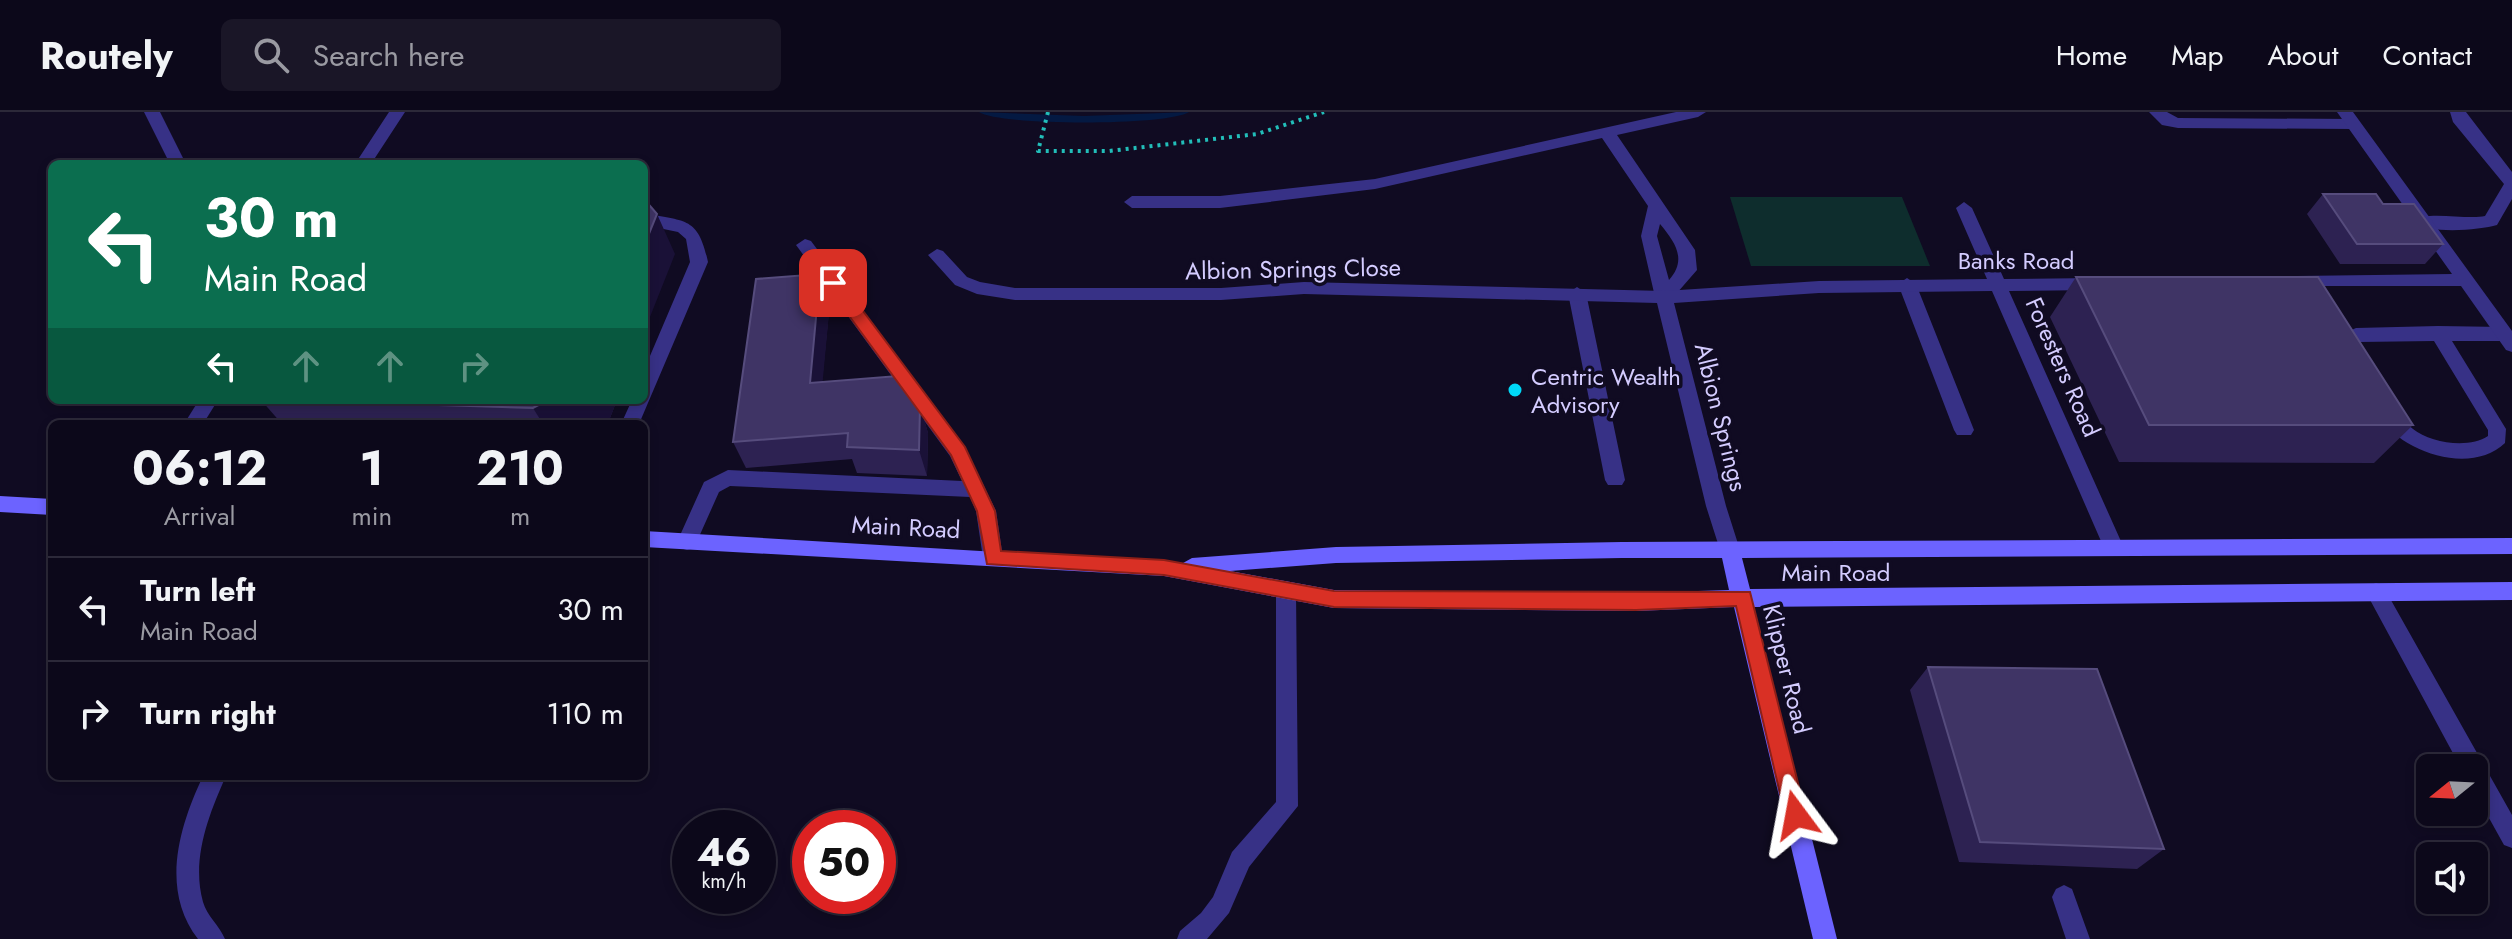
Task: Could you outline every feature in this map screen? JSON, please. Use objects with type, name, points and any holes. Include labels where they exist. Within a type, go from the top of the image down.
[{"type":"main road","points":[[0,504],[48,507]]},
{"type":"main road","name":"Main Road","points":[[648,539],[1164,568],[1334,599],[1636,602],[1743,598],[2512,591]]},
{"type":"main road","name":"Main Road","points":[[1164,568],[1336,555],[2512,546]]},
{"type":"main road","name":"Klipper Road","points":[[1730,550],[1825,939]]},
{"type":"street","points":[[152,112],[176,160]]},
{"type":"street","points":[[366,160],[397,112]]},
{"type":"street","points":[[1132,202],[1220,202],[1365,186],[1698,112]]},
{"type":"street","points":[[2157,112],[2168,121],[2178,123],[2349,118],[2508,339]]},
{"type":"street","points":[[2422,221],[2471,225],[2491,221],[2510,177],[2459,118],[2458,112]]},
{"type":"street","points":[[1606,132],[1656,206],[1680,233],[1689,263],[1688,270],[1664,297]]},
{"type":"street","name":"Albion Springs","points":[[1656,206],[1649,236],[1716,506],[1730,550]]},
{"type":"street","name":"Foresters Road","points":[[1964,208],[2114,548]]},
{"type":"street","points":[[648,220],[683,227],[694,237],[699,262],[648,383]]},
{"type":"street","points":[[805,245],[958,452],[978,490],[986,514],[993,558]]},
{"type":"street","name":"Albion Springs Close","points":[[937,255],[961,281],[1001,293],[1179,295],[1304,288],[1664,297]]},
{"type":"street","points":[[2277,282],[2464,280]]},
{"type":"street","name":"Banks Road","points":[[1664,297],[1907,284],[2122,283]]},
{"type":"street","points":[[1907,284],[1964,430]]},
{"type":"street","points":[[1577,293],[1615,480]]},
{"type":"street","points":[[2352,363],[2342,344],[2348,337],[2438,333],[2508,339]]},
{"type":"street","points":[[2379,403],[2397,429],[2427,447],[2475,449],[2498,438],[2497,429],[2438,333]]},
{"type":"street","points":[[687,542],[711,487],[728,478],[978,490]]},
{"type":"street","points":[[1189,939],[1210,921],[1221,905],[1240,860],[1287,806],[1286,590]]},
{"type":"street","points":[[2376,592],[2466,754]]},
{"type":"street","points":[[213,780],[202,800],[187,859],[189,892],[203,929],[213,939]]},
{"type":"street","points":[[2488,793],[2512,837]]},
{"type":"street","points":[[2064,897],[2078,939]]},
{"type":"path","points":[[1048,112],[1038,151],[1109,151],[1257,134],[1324,112]]},
{"type":"green space","points":[[1730,197],[1902,197],[1930,266],[1751,266]]},
{"type":"building","points":[[2323,194],[2376,194],[2383,204],[2414,204],[2443,244],[2357,244]]},
{"type":"building","points":[[648,204],[657,214],[648,236]]},
{"type":"building","points":[[820,274],[810,383],[898,376],[920,406],[919,450],[847,447],[848,433],[733,442],[756,279]]},
{"type":"building","points":[[2076,277],[2318,277],[2413,425],[2149,425]]},
{"type":"building","points":[[406,404],[540,404],[533,408]]},
{"type":"building","points":[[1928,667],[2097,669],[2164,849],[1980,842]]},
{"type":"waterway","points":[[984,112],[1084,119],[1133,118],[1184,112]]},
{"type":"place","name":"Centric Wealth Advisory","points":[[1515,390]]},
{"type":"route","points":[[833,283],[958,452],[976,484],[986,511],[993,558],[1164,568],[1334,599],[1636,602],[1743,598],[1796,815]]}]
